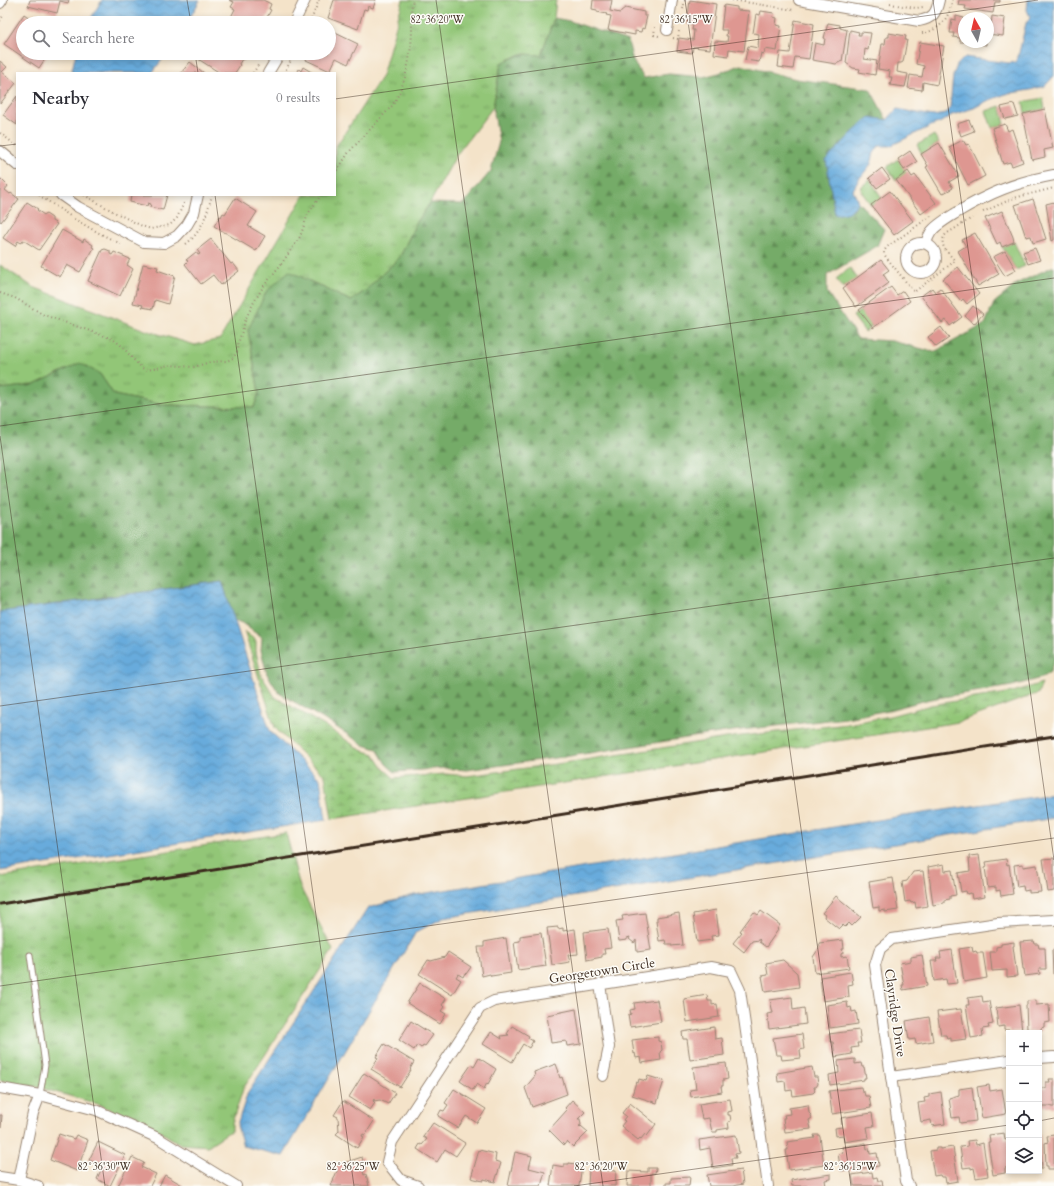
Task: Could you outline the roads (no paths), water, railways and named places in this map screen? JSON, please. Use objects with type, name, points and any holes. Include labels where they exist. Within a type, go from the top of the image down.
[{"type":"street","points":[[297,16],[305,0]]},
{"type":"street","points":[[667,30],[672,0]]},
{"type":"street","points":[[799,0],[919,21],[928,19],[934,15],[939,0]]},
{"type":"street","points":[[269,72],[276,60]]},
{"type":"street","points":[[0,151],[16,164]]},
{"type":"street","points":[[926,243],[930,232],[946,219],[969,205],[1016,184],[1054,175]]},
{"type":"street","points":[[62,196],[78,207],[144,242],[164,243],[177,236],[187,226],[194,213],[198,196]]},
{"type":"street","name":"Clayridge Drive","points":[[909,1186],[906,1181],[875,965],[880,949],[892,939],[998,923],[1054,920]]},
{"type":"street","name":"Georgetown Circle","points":[[418,1186],[401,1180],[387,1162],[392,1142],[480,1008],[494,1001],[711,967],[731,971],[740,990],[768,1186]]},
{"type":"street","points":[[600,984],[609,1048],[603,1076]]},
{"type":"street","points":[[1042,1058],[1054,1057]]},
{"type":"street","points":[[891,1077],[1006,1060]]},
{"type":"street","points":[[0,1088],[40,1095],[96,1110],[158,1138],[236,1186]]},
{"type":"street","points":[[19,1180],[33,1113],[40,1095]]},
{"type":"street","points":[[0,1176],[38,1186]]},
{"type":"lane","points":[[30,955],[45,1065],[40,1095]]},
{"type":"water","points":[[102,0],[200,0],[191,16],[92,16]]},
{"type":"water","points":[[1028,0],[1054,0],[1054,76],[1045,86],[1006,94],[987,101],[974,108],[952,115],[941,122],[890,146],[879,146],[874,153],[871,164],[859,179],[853,190],[858,202],[848,212],[835,215],[826,160],[870,117],[887,120],[897,109],[933,116],[945,114],[950,107],[953,76],[957,65],[965,57],[1009,63],[1015,62],[1018,57],[1026,23],[1030,17],[1027,10]]},
{"type":"water","points":[[74,60],[162,60],[153,72],[73,72]]},
{"type":"water","points":[[222,581],[270,731],[320,779],[326,820],[0,871],[0,612]]},
{"type":"water","points":[[1054,794],[1054,818],[443,918],[416,932],[283,1156],[243,1146],[237,1125],[248,1092],[368,908],[414,895],[896,817]]},
{"type":"railway","points":[[0,904],[1054,736]]}]
